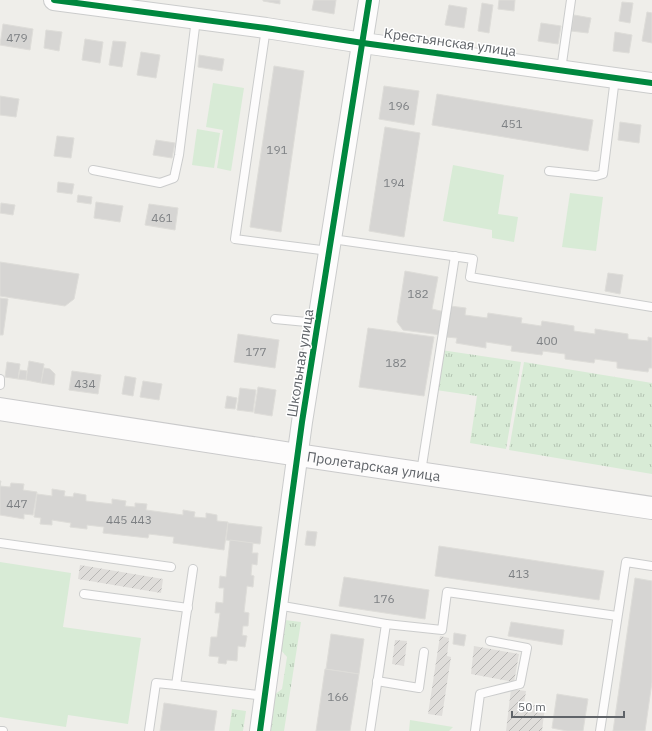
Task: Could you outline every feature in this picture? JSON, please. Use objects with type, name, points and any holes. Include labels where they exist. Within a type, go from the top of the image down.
[{"type":"main road","name":"Пролетарская улица","points":[[0,409],[652,508]]},
{"type":"street","name":"Крестьянская улица","points":[[54,0],[118,4],[196,19],[652,83]]},
{"type":"street","name":"Школьная улица","points":[[260,731],[298,455],[369,0]]},
{"type":"lane","points":[[561,70],[572,0]]},
{"type":"lane","points":[[93,170],[160,183],[174,178],[179,155],[196,19]]},
{"type":"lane","points":[[266,28],[236,239],[331,245],[455,256],[472,259],[470,277],[652,307]]},
{"type":"lane","points":[[549,171],[596,176],[603,174],[616,78]]},
{"type":"lane","points":[[421,473],[455,256]]},
{"type":"lane","points":[[275,318],[318,323]]},
{"type":"lane","points":[[0,379],[0,385]]},
{"type":"lane","points":[[0,543],[171,566]]},
{"type":"lane","points":[[600,731],[626,562],[652,566]]},
{"type":"lane","points":[[176,685],[193,569]]},
{"type":"lane","points":[[277,605],[386,624],[442,630],[447,592],[617,616]]},
{"type":"lane","points":[[84,594],[188,608]]},
{"type":"lane","points":[[370,731],[386,624]]},
{"type":"lane","points":[[475,731],[480,694],[520,684],[526,648],[490,641]]},
{"type":"lane","points":[[377,681],[419,688],[424,652]]},
{"type":"lane","points":[[149,731],[156,683],[265,696]]},
{"type":"shaded area","points":[[80,565],[163,579],[161,593],[78,579]]},
{"type":"shaded area","points":[[440,636],[449,638],[447,656],[451,657],[442,716],[428,714]]},
{"type":"shaded area","points":[[395,640],[407,641],[404,666],[392,664]]},
{"type":"shaded area","points":[[474,646],[519,654],[514,682],[471,674]]},
{"type":"shaded area","points":[[511,689],[526,691],[524,704],[545,706],[542,731],[506,731]]},
{"type":"green space","points":[[213,83],[244,88],[231,171],[217,168],[223,130],[206,127]]},
{"type":"green space","points":[[197,129],[220,133],[214,168],[192,165]]},
{"type":"green space","points":[[453,165],[504,175],[498,214],[518,217],[514,242],[492,238],[492,230],[443,221]]},
{"type":"green space","points":[[570,193],[603,197],[596,251],[562,247]]},
{"type":"green space","points":[[441,350],[521,362],[506,449],[470,443],[477,396],[436,390]]},
{"type":"green space","points":[[524,362],[652,383],[652,474],[509,450]]},
{"type":"green space","points":[[0,562],[71,573],[63,627],[141,638],[128,724],[68,715],[66,727],[0,717]]},
{"type":"green space","points":[[285,620],[301,622],[284,731],[270,731],[274,695],[282,689],[287,657],[280,649]]},
{"type":"green space","points":[[232,709],[246,711],[243,731],[229,731]]},
{"type":"green space","points":[[410,720],[453,727],[449,731],[409,731]]},
{"type":"building","points":[[280,0],[280,4],[263,1]]},
{"type":"building","points":[[314,0],[336,0],[334,14],[312,10]]},
{"type":"building","points":[[499,0],[515,0],[514,11],[498,9]]},
{"type":"building","points":[[622,2],[633,3],[630,23],[619,21]]},
{"type":"building","points":[[482,3],[493,5],[489,33],[478,31]]},
{"type":"building","points":[[449,5],[467,8],[464,28],[445,25]]},
{"type":"building","points":[[647,12],[652,13],[652,43],[642,41]]},
{"type":"building","points":[[574,15],[591,18],[588,33],[571,31]]},
{"type":"building","points":[[541,23],[561,26],[558,44],[538,41]]},
{"type":"building","points":[[3,24],[33,29],[30,50],[0,45]]},
{"type":"building","points":[[46,30],[62,32],[59,51],[44,48]]},
{"type":"building","points":[[615,32],[632,35],[629,53],[613,51]]},
{"type":"building","points":[[85,39],[103,42],[100,63],[82,60]]},
{"type":"building","points":[[113,41],[126,42],[122,67],[109,65]]},
{"type":"building","points":[[141,52],[160,55],[156,78],[137,75]]},
{"type":"building","points":[[199,55],[224,59],[222,71],[198,67]]},
{"type":"building","points":[[274,66],[304,71],[281,232],[250,227]]},
{"type":"building","points":[[384,86],[419,91],[414,125],[379,119]]},
{"type":"building","points":[[437,94],[593,120],[588,151],[432,125]]},
{"type":"building","points":[[0,96],[19,99],[16,117],[0,115]]},
{"type":"building","points":[[620,122],[641,125],[639,143],[618,140]]},
{"type":"building","points":[[385,127],[420,133],[404,237],[369,231]]},
{"type":"building","points":[[57,136],[74,138],[71,158],[54,156]]},
{"type":"building","points":[[156,140],[175,143],[172,158],[153,155]]},
{"type":"building","points":[[58,182],[74,184],[72,194],[57,192]]},
{"type":"building","points":[[78,195],[92,197],[91,204],[77,202]]},
{"type":"building","points":[[96,202],[123,206],[120,222],[94,218]]},
{"type":"building","points":[[1,203],[15,205],[13,215],[0,213]]},
{"type":"building","points":[[149,204],[178,208],[175,230],[145,225]]},
{"type":"building","points":[[0,262],[79,274],[74,299],[65,306],[0,296]]},
{"type":"building","points":[[405,271],[438,277],[432,309],[445,312],[441,335],[403,330],[397,322]]},
{"type":"building","points":[[608,273],[623,275],[620,294],[605,291]]},
{"type":"building","points":[[0,298],[8,299],[3,335],[0,335]]},
{"type":"building","points":[[450,306],[466,308],[465,315],[487,318],[488,313],[522,318],[521,323],[541,326],[542,321],[574,326],[574,331],[595,334],[595,329],[628,334],[628,339],[648,341],[648,337],[652,338],[652,368],[649,368],[648,372],[617,368],[617,362],[595,359],[594,363],[565,359],[565,354],[543,351],[542,355],[511,351],[512,346],[486,342],[486,348],[456,343],[457,338],[446,337]]},
{"type":"building","points":[[368,328],[434,337],[424,396],[359,387]]},
{"type":"building","points":[[238,334],[279,340],[275,368],[234,362]]},
{"type":"building","points":[[29,361],[44,364],[41,383],[26,380]]},
{"type":"building","points":[[7,362],[20,364],[18,379],[5,377]]},
{"type":"building","points":[[44,368],[50,369],[55,374],[54,385],[41,383]]},
{"type":"building","points":[[20,370],[27,371],[26,380],[18,379]]},
{"type":"building","points":[[72,371],[101,375],[98,394],[69,390]]},
{"type":"building","points":[[125,376],[136,378],[133,396],[122,394]]},
{"type":"building","points":[[143,381],[162,384],[159,400],[140,397]]},
{"type":"building","points":[[258,387],[276,390],[272,416],[254,413]]},
{"type":"building","points":[[240,388],[256,390],[253,412],[237,410]]},
{"type":"building","points":[[227,396],[237,398],[235,409],[225,408]]},
{"type":"building","points":[[11,483],[24,484],[23,490],[37,492],[33,515],[24,514],[24,519],[0,515],[0,486],[10,487]]},
{"type":"building","points":[[52,489],[65,491],[64,496],[73,497],[74,493],[86,495],[86,501],[112,504],[112,499],[126,501],[125,506],[135,507],[135,503],[147,504],[146,510],[183,515],[183,510],[195,512],[194,517],[206,518],[206,513],[217,515],[217,521],[228,522],[224,550],[173,543],[174,537],[149,534],[148,538],[103,533],[104,527],[87,525],[87,529],[70,527],[71,523],[52,520],[52,525],[40,524],[41,518],[34,517],[37,494],[52,496]]},
{"type":"building","points":[[228,523],[262,527],[260,544],[226,540]]},
{"type":"building","points":[[307,531],[317,532],[315,546],[305,545]]},
{"type":"building","points":[[230,540],[253,543],[252,553],[258,553],[257,565],[252,564],[251,575],[254,576],[253,587],[247,586],[244,612],[249,613],[248,626],[243,626],[242,635],[247,636],[245,647],[238,646],[237,661],[227,660],[226,664],[218,663],[219,657],[209,656],[211,637],[217,637],[220,613],[215,613],[216,602],[223,603],[224,588],[219,588],[220,576],[226,577]]},
{"type":"building","points":[[439,546],[604,571],[599,600],[435,576]]},
{"type":"building","points":[[344,577],[429,590],[425,619],[339,606]]},
{"type":"building","points":[[635,578],[652,581],[652,682],[645,731],[613,731]]},
{"type":"building","points":[[511,622],[564,630],[562,645],[508,636]]},
{"type":"building","points":[[454,633],[466,635],[464,646],[453,644]]},
{"type":"building","points":[[331,634],[364,639],[359,674],[326,669]]},
{"type":"building","points":[[325,669],[359,674],[350,731],[316,731]]},
{"type":"building","points":[[557,694],[588,699],[583,731],[567,731],[552,728]]},
{"type":"building","points":[[164,703],[217,711],[214,731],[160,731]]},
{"type":"cycle path","points":[[54,0],[266,28],[652,83]]},
{"type":"cycle path","points":[[260,731],[302,422],[369,0]]}]
